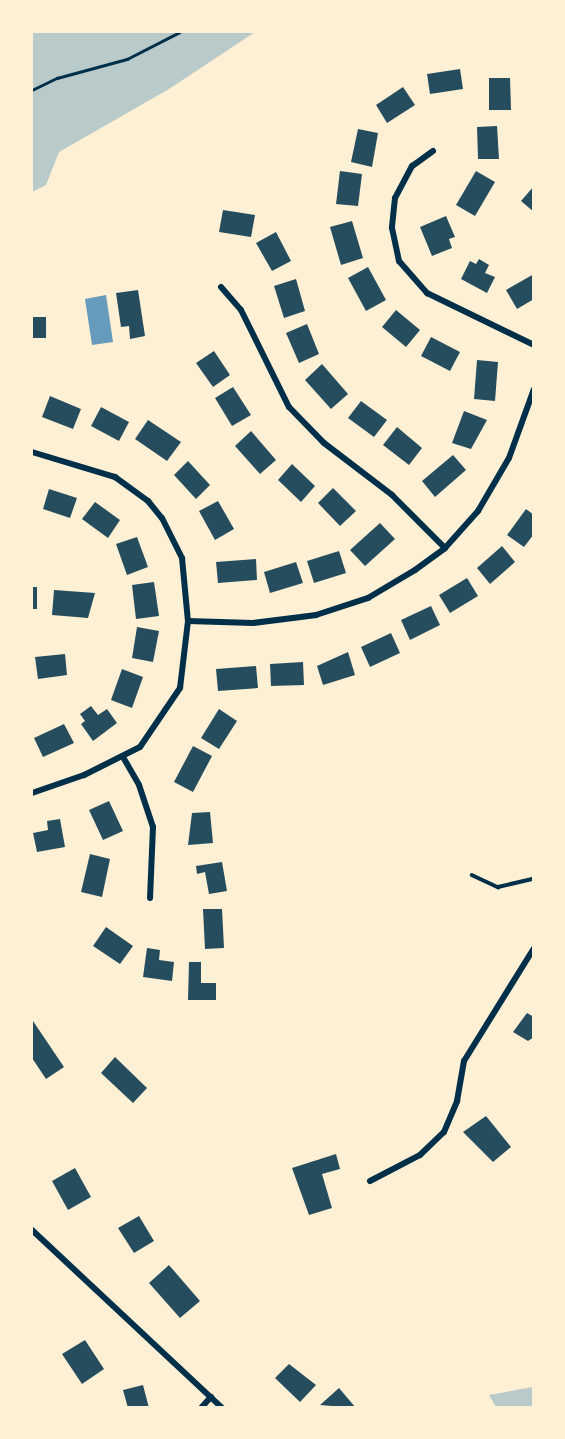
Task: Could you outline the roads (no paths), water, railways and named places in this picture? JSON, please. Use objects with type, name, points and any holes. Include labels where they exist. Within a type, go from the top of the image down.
[{"type":"street","points":[[433,150],[412,166],[395,198],[392,228],[399,261],[427,293],[534,345]]},
{"type":"street","points":[[221,287],[241,310],[275,386],[305,426],[392,495],[444,548]]},
{"type":"street","points":[[188,621],[253,623],[317,615],[389,587],[444,548],[496,482],[534,389]]},
{"type":"street","points":[[32,452],[115,477],[148,502],[162,518],[182,558],[188,621],[180,688],[156,729],[123,757],[32,793]]},
{"type":"street","points":[[123,757],[144,796],[153,827],[150,898]]},
{"type":"street","points":[[370,1181],[420,1155],[444,1132],[457,1101],[464,1061],[484,1022],[534,948]]},
{"type":"street","points":[[32,1230],[222,1408]]},
{"type":"street","points":[[201,1408],[211,1397]]},
{"type":"lane","points":[[472,875],[498,887],[534,879]]},
{"type":"water","points":[[106,295],[113,342],[92,345],[85,299]]}]
